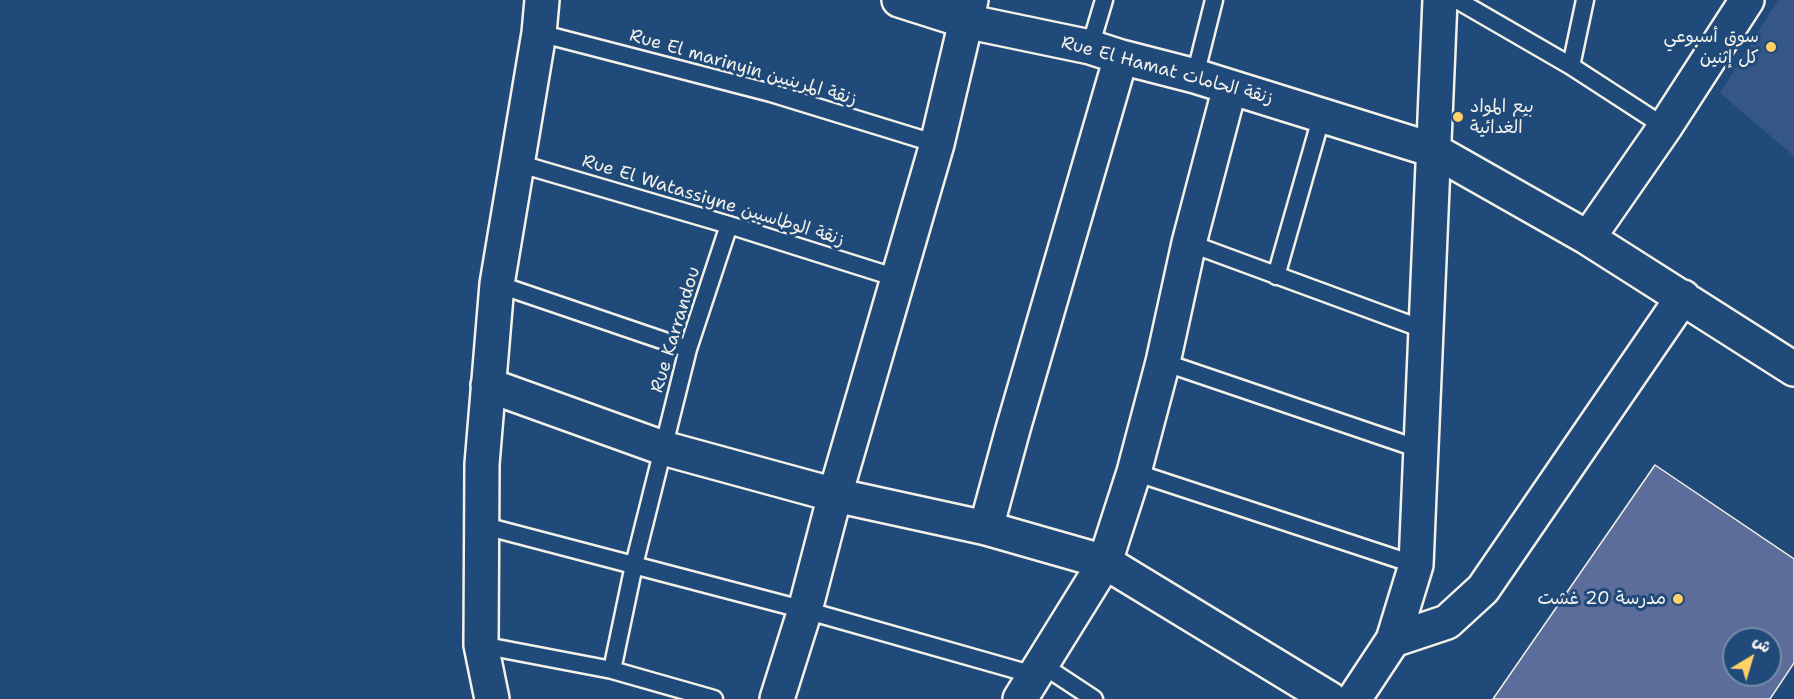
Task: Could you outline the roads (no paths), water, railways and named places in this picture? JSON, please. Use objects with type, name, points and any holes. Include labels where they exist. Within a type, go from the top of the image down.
[{"type":"street","points":[[492,699],[481,645],[482,464],[497,284],[539,33],[542,0]]},
{"type":"street","name":"Rue El Hamat زنقة الحامات","points":[[899,0],[968,10],[1121,57],[1195,76],[1433,150],[1588,238],[1794,369]]},
{"type":"street","points":[[1354,699],[1393,640],[1416,565],[1428,331],[1440,0]]},
{"type":"street","points":[[1588,238],[1665,127],[1747,0]]},
{"type":"street","points":[[777,699],[805,610],[835,495],[937,144],[968,10]]},
{"type":"street","points":[[986,528],[1121,57]]},
{"type":"street","points":[[1032,679],[1106,562],[1134,472],[1163,362],[1189,243],[1230,87]]},
{"type":"street","points":[[1393,640],[1447,622],[1483,589],[1683,297]]},
{"type":"street","points":[[488,385],[663,448],[835,495],[986,528],[1106,562],[1330,699]]},
{"type":"lane","points":[[1090,47],[1104,0]]},
{"type":"lane","points":[[1195,76],[1214,0]]},
{"type":"lane","points":[[1457,0],[1571,66],[1665,127]]},
{"type":"lane","points":[[1571,66],[1585,0]]},
{"type":"lane","name":"Rue El marinyin زنقة المرينيين","points":[[539,33],[771,93],[937,144]]},
{"type":"lane","points":[[1276,276],[1322,115]]},
{"type":"lane","name":"Rue El Watassiyne زنقة الوطاسيين","points":[[518,163],[729,225],[897,278]]},
{"type":"lane","name":"Rue Karrandou","points":[[612,670],[634,565],[688,349],[729,225]]},
{"type":"lane","points":[[1189,243],[1428,331]]},
{"type":"lane","points":[[497,284],[688,349]]},
{"type":"lane","points":[[1163,362],[1422,450]]},
{"type":"lane","points":[[1134,472],[1416,565]]},
{"type":"lane","points":[[481,525],[805,610],[1094,699]]},
{"type":"lane","points":[[481,645],[612,670],[714,699]]},
{"type":"place","name":"سوق أسبوعي كل إثنين","points":[[1771,47]]},
{"type":"place","name":"بيع المواد الغدائية","points":[[1458,117]]},
{"type":"place","name":"مدرسة 20 غشت","points":[[1678,599]]}]
